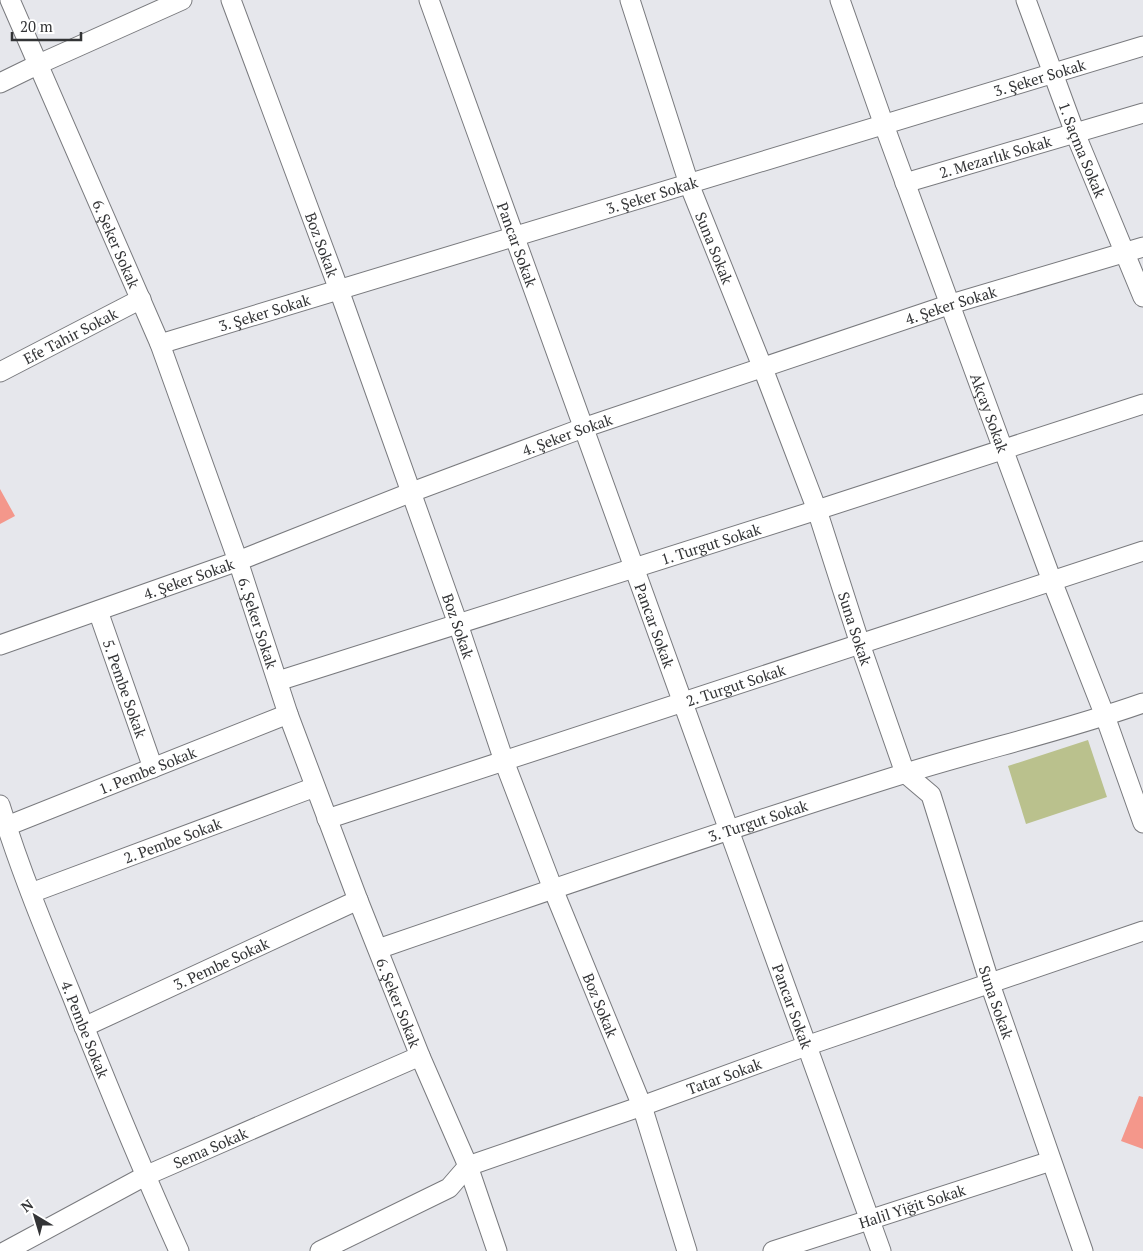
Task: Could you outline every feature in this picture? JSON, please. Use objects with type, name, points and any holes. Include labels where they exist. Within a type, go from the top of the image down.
[{"type":"street","name":"6. Şeker Sokak","points":[[10,0],[160,344],[238,561],[288,714],[315,788],[420,1056],[468,1166],[497,1251]]},
{"type":"street","points":[[0,83],[182,0]]},
{"type":"street","name":"Boz Sokak","points":[[232,0],[340,290],[458,624],[504,761],[553,889],[642,1106],[687,1251]]},
{"type":"street","name":"Pancar Sokak","points":[[429,0],[881,1251]]},
{"type":"street","name":"Suna Sokak","points":[[630,0],[689,184],[817,510],[860,644],[905,773],[930,796],[990,984],[1083,1251]]},
{"type":"street","name":"Akçay Sokak","points":[[840,0],[905,183],[1052,581],[1105,716],[1143,823]]},
{"type":"street","name":"1. Saçma Sokak","points":[[1026,0],[1075,133],[1143,297]]},
{"type":"street","name":"3. Şeker Sokak","points":[[160,344],[1143,46]]},
{"type":"street","name":"2. Mezarlık Sokak","points":[[905,183],[1143,113]]},
{"type":"street","name":"4. Şeker Sokak","points":[[0,645],[238,561],[412,492],[583,428],[950,304],[1143,247]]},
{"type":"street","name":"Efe Tahir Sokak","points":[[0,372],[141,299]]},
{"type":"street","name":"1. Turgut Sokak","points":[[278,682],[1143,404]]},
{"type":"street","name":"2. Turgut Sokak","points":[[327,819],[1143,551]]},
{"type":"street","name":"5. Pembe Sokak","points":[[98,611],[153,768]]},
{"type":"street","name":"3. Turgut Sokak","points":[[378,949],[728,829],[905,773],[1105,716],[1143,703]]},
{"type":"street","name":"1. Pembe Sokak","points":[[7,826],[288,714]]},
{"type":"street","name":"2. Pembe Sokak","points":[[30,893],[315,788]]},
{"type":"street","name":"4. Pembe Sokak","points":[[0,805],[30,893],[145,1176],[179,1251]]},
{"type":"street","name":"3. Pembe Sokak","points":[[84,1027],[358,900]]},
{"type":"street","name":"Tatar Sokak","points":[[468,1166],[642,1106],[806,1046],[1143,931]]},
{"type":"street","name":"Sema Sokak","points":[[6,1251],[145,1176],[420,1056]]},
{"type":"street","name":"Halil Yiğit Sokak","points":[[773,1251],[1051,1162]]},
{"type":"street","points":[[320,1251],[449,1188],[468,1166]]},
{"type":"green space","points":[[1088,740],[1107,797],[1026,824],[1008,766]]},
{"type":"building","points":[[0,489],[15,516],[0,524]]},
{"type":"building","points":[[1139,1096],[1143,1097],[1143,1149],[1121,1141]]}]
